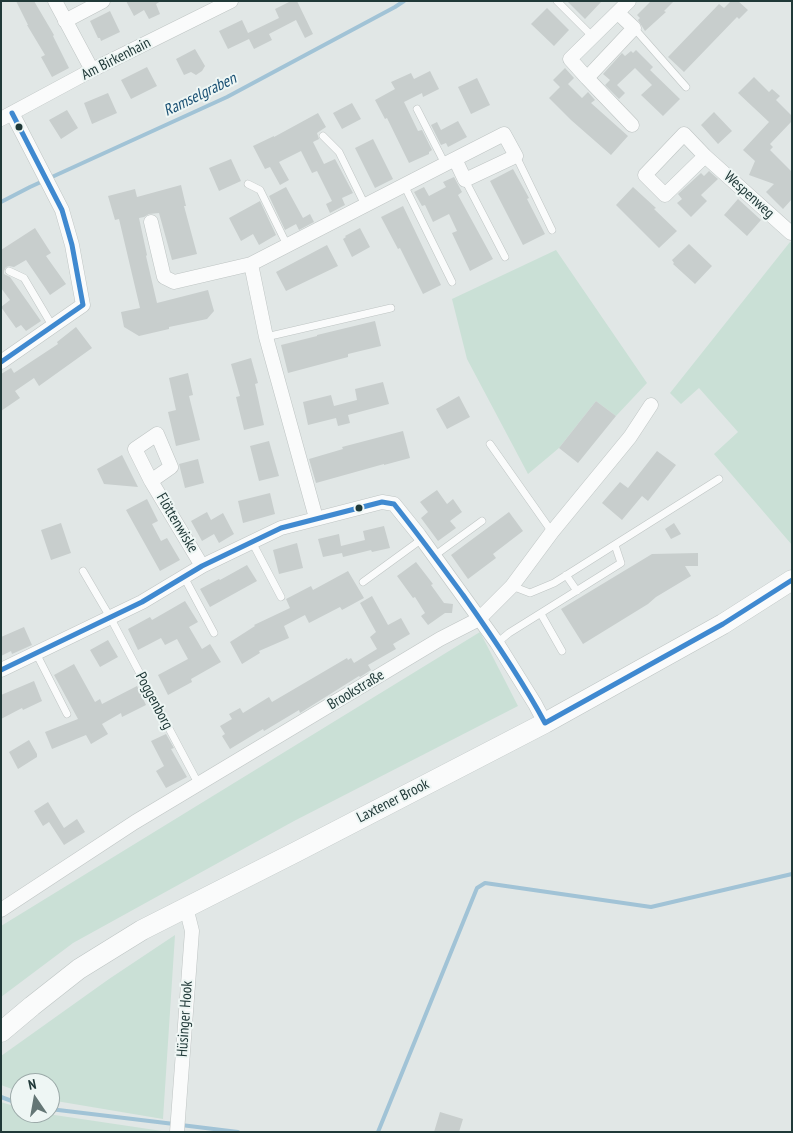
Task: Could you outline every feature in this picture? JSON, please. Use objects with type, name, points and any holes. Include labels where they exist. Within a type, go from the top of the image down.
[{"type":"street","points":[[55,1],[92,70]]},
{"type":"street","points":[[65,21],[103,1]]},
{"type":"street","name":"Am Birkenhain","points":[[7,116],[92,70],[231,1]]},
{"type":"street","points":[[629,1],[570,59],[632,125]]},
{"type":"street","points":[[587,78],[634,28],[618,13]]},
{"type":"street","points":[[1,362],[83,305],[72,245],[62,210],[42,172],[7,116]]},
{"type":"street","points":[[151,222],[164,277],[174,282],[251,264],[504,134],[516,156],[465,180],[450,162]]},
{"type":"street","name":"Wespenweg","points":[[705,156],[665,195],[645,175],[684,134],[705,156],[790,233],[792,232]]},
{"type":"street","points":[[251,264],[266,337],[316,518]]},
{"type":"street","name":"Brookstraße","points":[[1,910],[135,822],[440,639],[479,618],[512,586],[552,532],[630,438],[651,405]]},
{"type":"street","name":"Flöttenwiske","points":[[151,481],[202,566]]},
{"type":"street","points":[[1,670],[142,602],[202,566],[281,528],[382,502],[394,504],[422,539],[497,643],[545,723]]},
{"type":"street","name":"Laxtener Brook","points":[[1,1032],[79,970],[142,930],[545,723],[723,624],[792,580]]},
{"type":"street","name":"Hüsinger Hook","points":[[177,1128],[192,931],[186,907]]},
{"type":"lane","points":[[556,1],[593,37]]},
{"type":"lane","points":[[634,28],[686,87]]},
{"type":"lane","points":[[417,109],[450,162]]},
{"type":"lane","points":[[323,136],[339,152],[365,205]]},
{"type":"lane","points":[[516,156],[552,230]]},
{"type":"lane","points":[[465,180],[505,256]]},
{"type":"lane","points":[[248,184],[260,190],[287,245]]},
{"type":"lane","points":[[404,185],[452,282]]},
{"type":"lane","points":[[10,271],[24,278],[53,326]]},
{"type":"lane","points":[[266,337],[391,308]]},
{"type":"lane","points":[[490,444],[552,532]]},
{"type":"lane","points":[[512,586],[530,593],[554,583],[719,479]]},
{"type":"lane","points":[[434,556],[482,522]]},
{"type":"lane","points":[[363,582],[422,539]]},
{"type":"lane","points":[[252,542],[281,597]]},
{"type":"lane","points":[[497,643],[509,632],[621,563],[615,545]]},
{"type":"lane","name":"Poggenborg","points":[[83,571],[110,617],[199,784]]},
{"type":"lane","points":[[566,575],[577,591]]},
{"type":"lane","points":[[184,577],[214,633]]},
{"type":"lane","points":[[541,614],[562,651]]},
{"type":"lane","points":[[36,653],[67,714]]},
{"type":"green space","points":[[790,242],[792,243],[792,545],[714,454],[738,432],[699,388],[681,404],[670,393]]},
{"type":"green space","points":[[556,250],[647,383],[616,416],[596,401],[559,448],[528,474],[467,359],[452,299]]},
{"type":"green space","points":[[480,632],[518,706],[294,821],[73,943],[1,997],[1,926]]},
{"type":"green space","points":[[175,935],[163,1119],[60,1102],[60,1073],[10,1073],[10,1088],[1,1085],[1,1056],[109,979]]},
{"type":"green space","points":[[1,1102],[10,1105],[10,1123],[60,1123],[60,1116],[162,1131],[162,1132],[1,1132]]},
{"type":"building","points":[[16,1],[34,1],[54,35],[69,68],[52,77],[41,57],[45,55],[27,25]]},
{"type":"building","points":[[126,1],[161,1],[156,4],[160,14],[149,19],[144,10],[134,16]]},
{"type":"building","points":[[291,1],[297,1],[313,34],[305,38],[296,20],[269,34],[272,40],[254,49],[249,39],[228,49],[219,31],[242,20],[248,33],[279,18],[275,9]]},
{"type":"building","points":[[567,1],[602,1],[585,19]]},
{"type":"building","points":[[651,1],[674,1],[664,11],[666,12],[645,31],[637,15]]},
{"type":"building","points":[[731,1],[738,1],[748,10],[739,19],[737,17],[684,72],[668,57],[719,4],[724,8]]},
{"type":"building","points":[[547,8],[569,30],[554,46],[531,24]]},
{"type":"building","points":[[110,11],[120,32],[101,41],[90,21]]},
{"type":"building","points":[[195,49],[205,66],[196,75],[191,72],[184,75],[176,59]]},
{"type":"building","points":[[636,50],[653,67],[650,70],[680,99],[663,116],[641,95],[652,85],[635,68],[617,85],[625,93],[619,99],[605,85],[610,80],[603,74],[622,53],[625,56],[631,51],[633,53]]},
{"type":"building","points":[[147,67],[157,86],[131,99],[121,80]]},
{"type":"building","points":[[565,68],[574,78],[568,84],[582,98],[588,92],[595,100],[591,103],[628,136],[611,155],[549,98],[560,87],[553,80]]},
{"type":"building","points":[[430,71],[439,89],[423,97],[422,93],[404,102],[418,131],[422,130],[432,150],[429,154],[409,163],[387,118],[385,119],[375,100],[395,89],[391,82],[411,73],[414,79]]},
{"type":"building","points":[[754,77],[769,92],[772,89],[780,96],[776,100],[792,116],[792,121],[770,144],[773,147],[770,150],[792,172],[792,199],[783,209],[766,192],[774,184],[749,175],[755,161],[743,150],[769,122],[738,93]]},
{"type":"building","points":[[477,78],[490,105],[471,114],[458,87]]},
{"type":"building","points":[[108,93],[117,113],[92,124],[84,103]]},
{"type":"building","points":[[352,103],[361,119],[342,129],[333,113]]},
{"type":"building","points":[[67,110],[78,128],[61,139],[49,120]]},
{"type":"building","points":[[714,112],[732,131],[718,144],[701,125]]},
{"type":"building","points":[[318,113],[326,127],[317,133],[319,139],[313,142],[324,164],[335,159],[353,193],[342,198],[345,205],[330,213],[326,204],[332,201],[317,171],[312,173],[301,151],[279,162],[289,180],[280,185],[270,167],[265,169],[253,146]]},
{"type":"building","points":[[458,121],[467,137],[448,147],[446,143],[441,145],[431,125],[437,122],[441,130]]},
{"type":"building","points":[[373,139],[393,179],[375,188],[355,148]]},
{"type":"building","points":[[231,159],[241,181],[219,191],[209,168]]},
{"type":"building","points":[[513,169],[529,198],[527,199],[545,234],[523,245],[490,181]]},
{"type":"building","points":[[709,171],[718,179],[701,195],[707,201],[691,217],[677,203],[682,199],[678,194],[701,173],[704,176]]},
{"type":"building","points":[[454,177],[462,192],[458,195],[493,259],[470,271],[452,233],[457,231],[449,214],[433,222],[425,205],[422,206],[414,192],[424,187],[429,196],[446,187],[443,182]]},
{"type":"building","points":[[181,185],[186,206],[184,206],[197,254],[172,260],[159,213],[139,218],[157,303],[208,290],[214,311],[207,319],[139,336],[124,327],[121,312],[140,308],[119,219],[115,220],[108,196],[135,189],[137,197]]},
{"type":"building","points":[[286,187],[303,218],[310,214],[314,222],[299,230],[296,224],[285,230],[269,196]]},
{"type":"building","points":[[633,187],[677,231],[659,248],[616,205]]},
{"type":"building","points":[[738,199],[761,220],[747,236],[724,215]]},
{"type":"building","points":[[260,201],[276,235],[259,245],[253,234],[241,241],[229,218]]},
{"type":"building","points":[[403,206],[441,285],[423,294],[400,248],[398,249],[381,217]]},
{"type":"building","points":[[35,228],[51,253],[46,256],[66,284],[50,295],[26,260],[14,267],[6,267],[4,274],[10,277],[41,321],[26,331],[21,325],[16,328],[1,307],[10,300],[1,288],[1,250]]},
{"type":"building","points":[[360,228],[370,247],[352,257],[343,239]]},
{"type":"building","points":[[689,244],[712,266],[695,284],[673,264],[672,260]]},
{"type":"building","points":[[327,245],[338,266],[286,291],[276,272]]},
{"type":"building","points":[[375,321],[381,346],[348,354],[348,357],[288,373],[281,345]]},
{"type":"building","points":[[76,327],[92,348],[39,386],[34,378],[15,391],[20,398],[1,411],[1,374],[11,368],[14,373],[58,344],[57,342]]},
{"type":"building","points":[[251,358],[258,383],[255,384],[264,425],[244,430],[236,397],[240,396],[231,364]]},
{"type":"building","points":[[188,373],[193,395],[189,396],[200,440],[176,446],[168,412],[176,410],[169,378]]},
{"type":"building","points":[[383,382],[389,404],[348,415],[350,423],[338,426],[336,418],[308,425],[303,402],[331,395],[334,406],[357,400],[355,389]]},
{"type":"building","points":[[459,396],[470,417],[447,429],[436,409]]},
{"type":"building","points":[[596,401],[616,416],[578,463],[559,448]]},
{"type":"building","points":[[403,431],[410,458],[316,483],[309,459],[343,449],[342,447]]},
{"type":"building","points":[[269,441],[279,476],[259,481],[250,446]]},
{"type":"building","points":[[657,451],[676,465],[648,501],[642,496],[622,520],[602,503],[620,482],[628,488]]},
{"type":"building","points":[[122,455],[138,487],[104,484],[97,469]]},
{"type":"building","points":[[198,459],[204,483],[185,488],[179,464]]},
{"type":"building","points":[[437,490],[447,504],[453,499],[462,512],[450,521],[456,528],[438,541],[421,518],[428,512],[420,502]]},
{"type":"building","points":[[270,493],[275,514],[243,523],[238,501]]},
{"type":"building","points":[[147,499],[158,521],[152,524],[161,541],[167,538],[180,560],[160,571],[126,510]]},
{"type":"building","points":[[207,512],[211,520],[223,513],[234,534],[219,543],[214,534],[202,541],[191,521]]},
{"type":"building","points":[[509,512],[523,531],[493,554],[496,558],[468,579],[451,555]]},
{"type":"building","points":[[61,523],[71,553],[51,560],[41,530]]},
{"type":"building","points":[[674,523],[681,534],[671,539],[665,529]]},
{"type":"building","points":[[384,526],[390,548],[372,552],[371,550],[343,557],[342,553],[323,557],[318,539],[339,534],[341,546],[365,540],[363,531]]},
{"type":"building","points":[[297,543],[303,568],[279,574],[273,550]]},
{"type":"building","points":[[698,553],[698,566],[685,566],[691,576],[583,644],[561,609],[652,554]]},
{"type":"building","points":[[416,562],[433,584],[431,585],[444,603],[453,604],[452,613],[445,613],[428,625],[421,616],[425,613],[415,597],[413,598],[397,576]]},
{"type":"building","points":[[247,565],[257,581],[210,607],[200,589]]},
{"type":"building","points":[[348,571],[364,598],[342,610],[340,607],[309,623],[305,615],[284,626],[289,638],[259,651],[260,653],[242,664],[230,642],[254,625],[290,608],[286,599],[311,586],[313,590]]},
{"type":"building","points":[[372,596],[388,625],[401,618],[410,634],[393,644],[396,649],[368,665],[371,670],[300,713],[299,710],[230,749],[222,736],[225,734],[220,726],[232,719],[229,714],[240,708],[243,713],[269,697],[272,702],[347,658],[348,660],[351,658],[354,663],[377,649],[370,637],[376,632],[360,603]]},
{"type":"building","points":[[185,601],[198,622],[189,627],[202,649],[210,644],[221,662],[191,679],[192,682],[168,695],[158,675],[188,659],[177,639],[165,645],[161,638],[138,650],[128,629],[150,617],[152,620]]},
{"type":"building","points":[[24,627],[32,645],[12,654],[11,651],[1,656],[1,637]]},
{"type":"building","points":[[108,640],[118,657],[100,667],[90,650]]},
{"type":"building","points":[[74,664],[95,702],[100,699],[102,704],[137,686],[146,705],[122,717],[121,713],[102,724],[108,734],[91,744],[86,735],[52,749],[45,732],[78,719],[54,675]]},
{"type":"building","points":[[34,681],[42,701],[23,710],[22,708],[1,719],[1,695]]},
{"type":"building","points":[[166,734],[174,748],[171,749],[187,777],[166,788],[156,771],[164,766],[151,741]]},
{"type":"building","points":[[29,740],[37,757],[18,769],[9,752]]},
{"type":"building","points":[[48,802],[64,828],[77,819],[85,832],[64,845],[49,822],[43,826],[34,811]]},
{"type":"building","points":[[440,1112],[463,1119],[459,1132],[434,1132]]},
{"type":"waterway","name":"Ramselgraben","points":[[1,202],[227,97],[404,1]]},
{"type":"waterway","points":[[378,1132],[477,888],[485,883],[651,907],[792,874]]},
{"type":"waterway","points":[[1,1097],[10,1100]]},
{"type":"waterway","points":[[60,1110],[174,1124]]},
{"type":"waterway","points":[[181,1125],[238,1132]]},
{"type":"transit line","points":[[1,362],[83,305],[72,245],[62,210],[12,113]]},
{"type":"transit line","points":[[1,670],[142,602],[202,566],[281,528],[382,502],[394,504],[463,595],[516,674],[545,723]]},
{"type":"transit line","points":[[545,723],[723,624],[792,580]]}]
